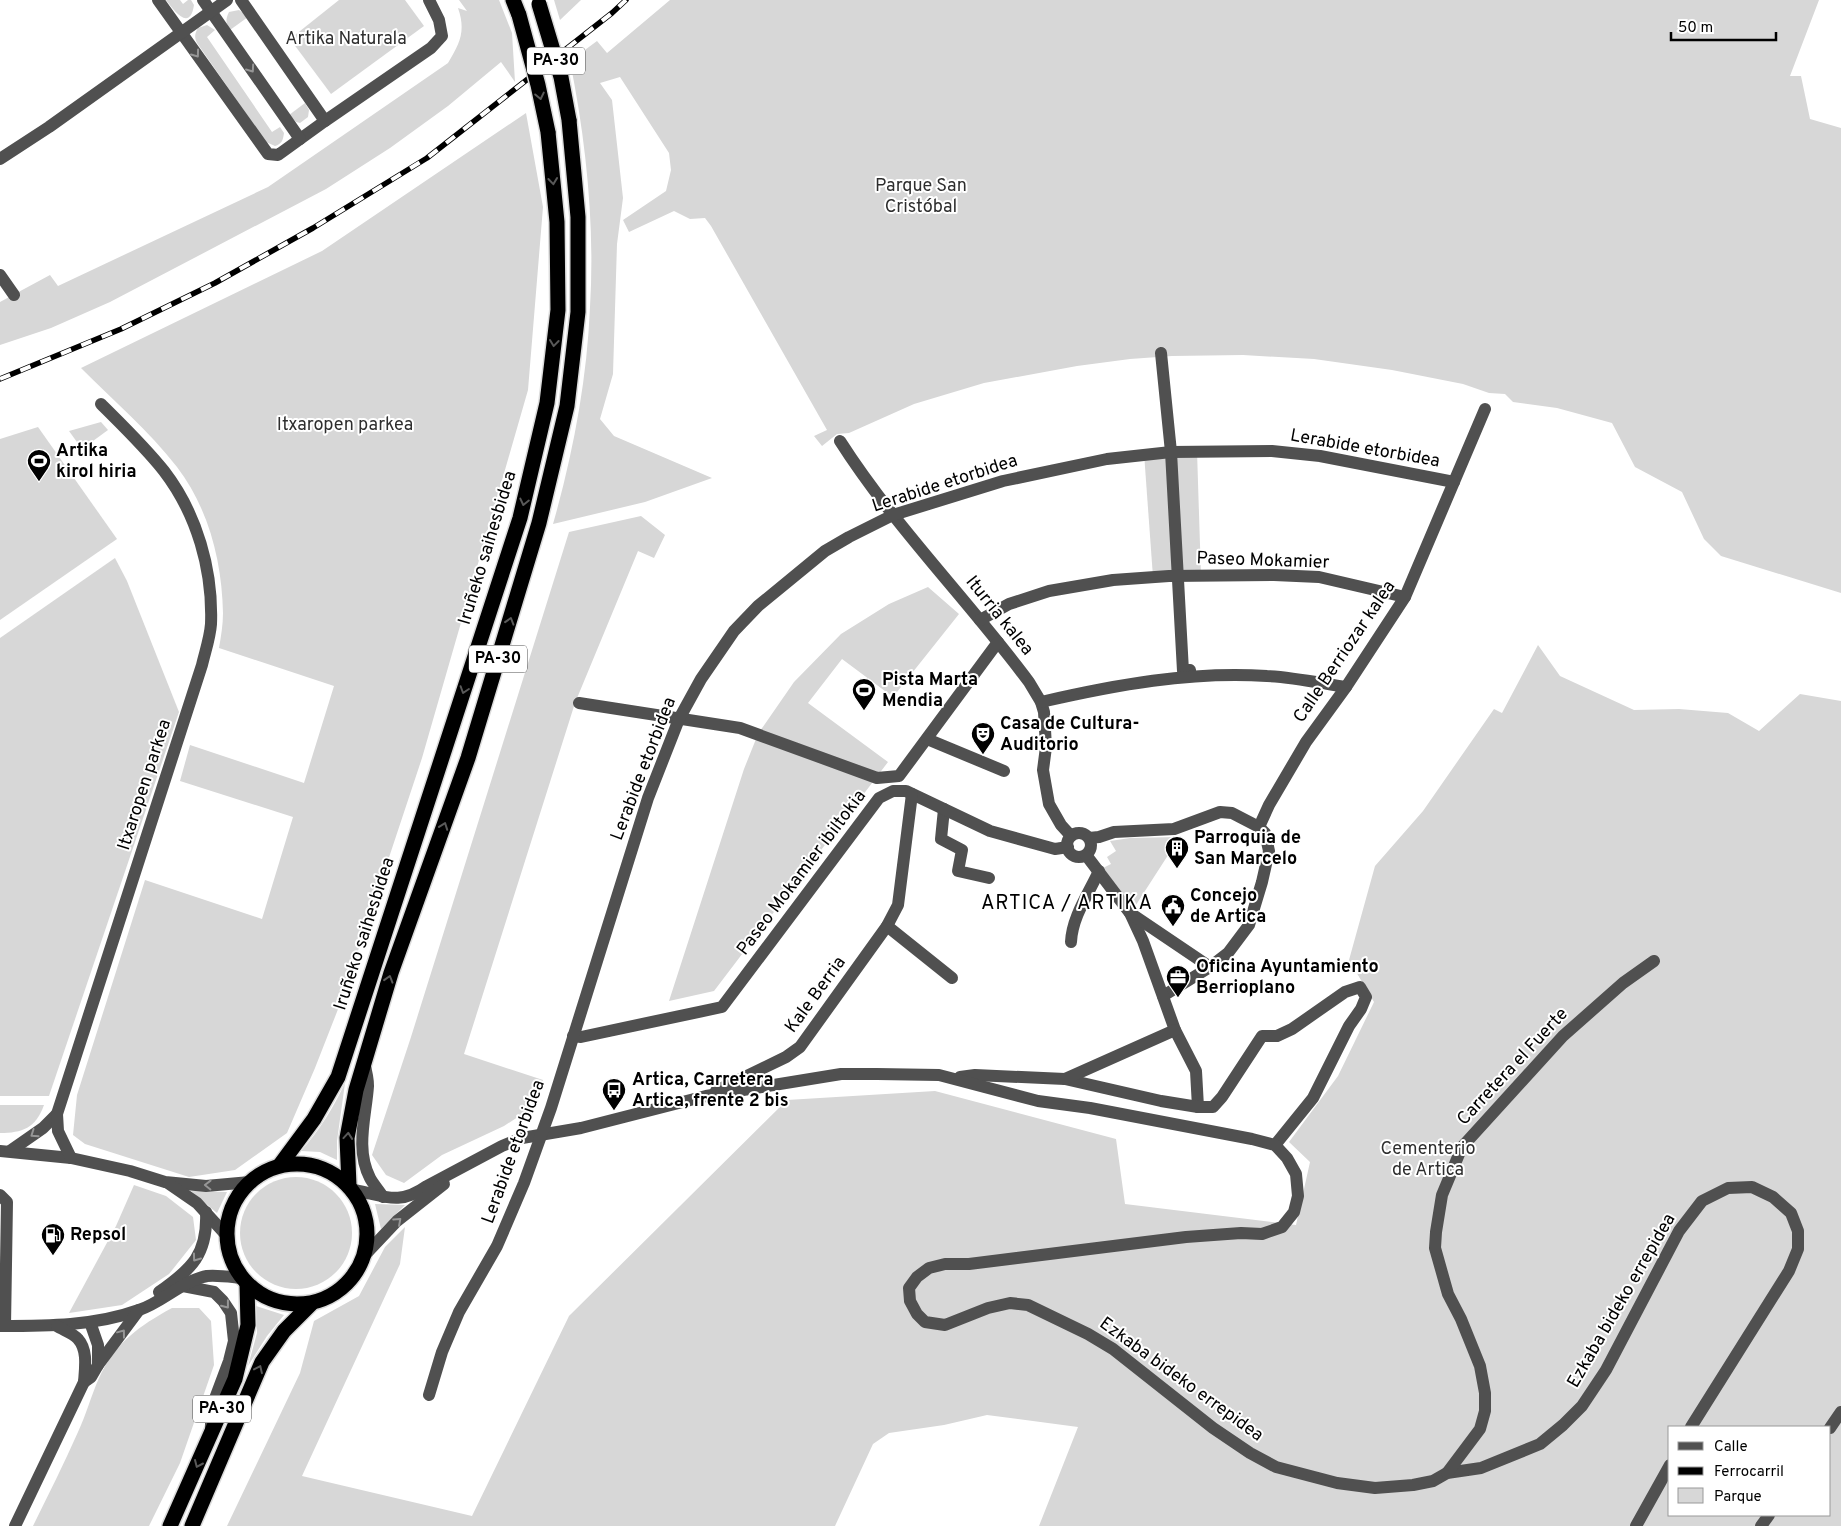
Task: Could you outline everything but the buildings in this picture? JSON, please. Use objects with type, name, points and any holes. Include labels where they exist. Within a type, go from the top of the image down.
[{"type":"highway","name":"Iruñeko saihesbidea","points":[[280,1165],[314,1119],[338,1077],[520,518],[547,403],[558,310],[557,222],[548,132],[538,85],[519,15],[513,0]]},
{"type":"highway","name":"Iruñeko saihesbidea","points":[[352,1187],[347,1138],[356,1090],[391,972],[468,758],[539,524],[567,406],[578,312],[578,218],[569,120],[561,77],[539,2]]},
{"type":"highway","name":"PA-30","points":[[305,1163],[329,1169],[352,1187],[363,1207],[368,1223],[368,1239],[364,1256],[356,1273],[330,1297],[311,1304],[289,1304],[267,1298],[244,1281],[231,1259],[227,1236],[229,1216],[237,1198],[250,1182],[264,1172],[280,1165],[305,1163]]},
{"type":"highway","name":"PA-30","points":[[170,1526],[235,1379],[248,1325],[244,1281]]},
{"type":"highway","name":"PA-30","points":[[192,1526],[262,1362],[284,1331],[311,1304]]},
{"type":"street","points":[[158,0],[268,154],[278,155],[431,48],[442,36],[439,20],[429,0]]},
{"type":"street","points":[[202,0],[300,140]]},
{"type":"street","points":[[0,159],[49,127],[227,0]]},
{"type":"street","points":[[241,0],[324,121]]},
{"type":"street","points":[[0,275],[14,295]]},
{"type":"street","name":"Paseo Mokamier","points":[[1161,353],[1170,452],[1183,671],[1190,670],[1190,676]]},
{"type":"street","name":"Itxaropen parkea","points":[[56,1114],[202,665],[211,626],[210,585],[194,522],[178,492],[163,470],[101,404]]},
{"type":"street","name":"Calle Berriozar kalea","points":[[1259,827],[1269,805],[1306,742],[1346,687],[1405,597],[1485,409]]},
{"type":"street","name":"Iturria kalea","points":[[840,441],[861,474],[998,642],[1029,682],[1041,702],[1044,712],[1046,747],[1043,770],[1046,790],[1049,804],[1069,842]]},
{"type":"street","name":"Lerabide etorbidea","points":[[429,1394],[442,1352],[459,1312],[497,1246],[524,1183],[551,1108],[648,798],[679,719],[701,679],[734,631],[758,606],[826,551],[893,515],[1003,481],[1107,459],[1170,452],[1272,451],[1320,456],[1454,482]]},
{"type":"street","name":"Paseo Mokamier","points":[[980,620],[1010,604],[1049,591],[1114,580],[1178,576],[1274,575],[1319,577],[1405,597]]},
{"type":"street","name":"Paseo Mokamier ibiltokia","points":[[579,703],[740,728],[877,778],[899,776],[998,642]]},
{"type":"street","points":[[1041,702],[1108,687],[1190,676],[1267,676],[1346,687]]},
{"type":"street","points":[[927,739],[1004,771]]},
{"type":"street","name":"Paseo Mokamier ibiltokia","points":[[573,1036],[581,1037],[722,1007],[879,798],[893,791],[906,791],[990,831],[1055,848],[1069,842]]},
{"type":"street","name":"Kale Berria","points":[[706,1096],[786,1057],[800,1047],[887,926],[898,905],[912,794]]},
{"type":"street","points":[[944,809],[941,839],[962,850],[958,871],[989,878]]},
{"type":"street","points":[[1089,838],[1091,846],[1086,854],[1079,857],[1070,853],[1069,842],[1080,833],[1089,838],[1114,832],[1174,829],[1220,812],[1232,813],[1259,827],[1265,833],[1269,851],[1249,925],[1228,953],[1210,967],[1163,996]]},
{"type":"street","points":[[1086,854],[1130,913],[1155,970],[1175,1030],[1196,1071],[1198,1107]]},
{"type":"street","points":[[1071,942],[1076,920],[1099,871]]},
{"type":"street","points":[[1130,913],[1210,967]]},
{"type":"street","points":[[887,926],[952,978]]},
{"type":"street","name":"Carretera el Fuerte","points":[[1447,1473],[1480,1429],[1485,1411],[1485,1393],[1480,1366],[1461,1319],[1448,1294],[1435,1248],[1442,1195],[1462,1148],[1563,1036],[1623,983],[1654,961]]},
{"type":"street","points":[[352,1187],[391,1199],[411,1196],[502,1146],[522,1138],[581,1128],[706,1096],[841,1074],[939,1075],[1038,1100],[1158,1121],[1275,1145],[1313,1098],[1349,1026],[1361,1009],[1366,997],[1360,987],[1345,992],[1292,1029],[1278,1036],[1262,1036],[1222,1097],[1213,1107],[1198,1107],[1064,1079],[975,1075],[952,1078]]},
{"type":"street","points":[[1064,1079],[1175,1030]]},
{"type":"street","name":"Iruñeko saihesbidea","points":[[364,1062],[368,1084],[362,1145],[364,1162],[370,1178],[383,1197]]},
{"type":"street","points":[[5,1151],[43,1128],[56,1114]]},
{"type":"street","points":[[56,1114],[58,1131],[72,1158]]},
{"type":"street","name":"Ezkaba bideko errepidea","points":[[1275,1145],[1287,1158],[1296,1174],[1298,1196],[1294,1212],[1282,1227],[1262,1234],[1241,1233],[1186,1237],[969,1264],[945,1264],[929,1268],[916,1277],[909,1288],[910,1301],[917,1314],[925,1322],[945,1325],[988,1308],[1010,1303],[1028,1305],[1088,1334],[1113,1349],[1214,1428],[1250,1453],[1276,1467],[1328,1481],[1375,1488],[1419,1484],[1433,1481],[1447,1473],[1481,1468],[1511,1457],[1540,1444],[1563,1425],[1582,1406],[1606,1370],[1679,1231],[1702,1201],[1728,1188],[1752,1187],[1773,1197],[1791,1213],[1798,1231],[1798,1250],[1789,1271],[1692,1426]]},
{"type":"street","points":[[5,1151],[72,1158],[130,1170],[166,1182],[206,1186],[250,1182]]},
{"type":"street","points":[[364,1256],[397,1221],[467,1166]]},
{"type":"street","points":[[166,1182],[198,1203],[227,1236]]},
{"type":"street","points":[[0,1195],[7,1202],[2,1326],[57,1326],[90,1322],[140,1310],[183,1286],[208,1276],[244,1281]]},
{"type":"street","points":[[110,1318],[146,1300],[178,1279],[199,1256],[205,1240],[206,1212]]},
{"type":"street","points":[[183,1286],[214,1292],[232,1313],[234,1341],[230,1362],[212,1410],[210,1435]]},
{"type":"street","points":[[84,1382],[91,1377],[140,1310]]},
{"type":"street","points":[[90,1322],[98,1345],[98,1365]]},
{"type":"street","points":[[15,1526],[84,1382],[86,1366],[78,1339],[57,1326]]},
{"type":"street","points":[[1831,1427],[1841,1412]]},
{"type":"street","points":[[1636,1526],[1668,1469]]},
{"type":"green space","points":[[166,0],[180,0],[183,4],[191,0],[194,5],[192,13],[189,17],[182,17],[177,14]]},
{"type":"green space","name":"Artika Naturala","points":[[339,0],[405,0],[424,26],[331,94],[290,39]]},
{"type":"green space","points":[[459,0],[499,0],[512,33],[515,82],[501,62],[448,106],[390,148],[326,189],[110,302],[51,328],[0,345],[0,302],[50,275],[58,286],[268,187],[448,63],[461,37],[462,23],[458,8],[467,11]]},
{"type":"green space","points":[[554,0],[581,0],[560,20]]},
{"type":"green space","name":"Parque San Cristóbal","points":[[670,0],[1819,0],[1790,76],[1801,76],[1810,119],[1841,128],[1841,593],[1721,556],[1704,539],[1682,492],[1635,467],[1612,423],[1557,408],[1513,402],[1505,394],[1489,393],[1463,384],[1392,370],[1314,359],[1243,355],[1172,356],[1077,366],[984,383],[914,404],[849,433],[837,434],[822,446],[814,436],[827,430],[705,218],[690,219],[674,211],[629,232],[623,220],[666,191],[671,170],[669,153],[620,77],[600,83],[612,100],[623,198],[617,244],[613,374],[600,419],[614,436],[712,478],[645,502],[553,524],[567,471],[578,417],[586,362],[591,276],[590,214],[585,152],[570,61],[597,41],[607,53]]},
{"type":"green space","points":[[239,10],[248,17],[230,30],[227,21],[229,12]]},
{"type":"green space","points":[[207,25],[215,30],[207,37],[272,132],[280,127],[284,133],[281,143],[275,146],[266,142],[197,43],[195,37],[198,28]]},
{"type":"green space","points":[[305,103],[309,110],[308,117],[300,123],[296,122],[289,115]]},
{"type":"green space","name":"Itxaropen parkea","points":[[526,113],[543,207],[528,390],[422,758],[342,999],[315,1068],[287,1133],[235,1170],[189,1177],[85,1144],[73,1135],[77,1095],[145,880],[262,919],[293,817],[180,781],[190,745],[304,783],[334,686],[219,648],[223,613],[220,575],[212,537],[198,500],[177,467],[143,428],[81,368],[322,251]]},
{"type":"green space","points":[[101,422],[108,430],[82,449],[69,431]]},
{"type":"green space","name":"Artika kirol hiria","points":[[38,427],[117,539],[0,620],[0,439]]},
{"type":"green space","points":[[1197,451],[1201,576],[1153,577],[1144,453]]},
{"type":"green space","points":[[641,516],[665,535],[654,558],[638,551],[575,703],[464,1054],[543,1080],[524,1113],[504,1126],[442,1155],[404,1183],[386,1175],[372,1155],[411,1037],[569,532]]},
{"type":"green space","points":[[115,558],[127,581],[179,712],[49,1096],[0,1096],[0,638]]},
{"type":"green space","points":[[928,587],[959,614],[893,697],[842,659],[808,703],[888,762],[714,991],[669,1001],[744,769],[758,734],[794,682],[841,634],[889,604]]},
{"type":"green space","name":"Cementerio de Artica","points":[[1538,645],[1560,676],[1634,710],[1679,709],[1728,713],[1759,731],[1800,694],[1841,701],[1841,1526],[1039,1526],[1078,1427],[987,1415],[944,1425],[889,1433],[873,1444],[835,1526],[227,1526],[300,1373],[314,1321],[359,1296],[385,1247],[405,1227],[400,1264],[302,1476],[472,1516],[569,1316],[787,1100],[935,1091],[1116,1139],[1125,1204],[1296,1225],[1310,1162],[1289,1142],[1338,1076],[1374,1002],[1349,960],[1375,866],[1423,811],[1494,709],[1502,713]]},
{"type":"green space","points":[[1176,837],[1172,849],[1134,908],[1103,868],[1111,864],[1107,857],[1116,851],[1110,841],[1130,838]]},
{"type":"green space","points":[[345,1083],[337,1141],[337,1160],[320,1152],[301,1151],[326,1118]]},
{"type":"green space","points":[[0,1105],[44,1105],[37,1119],[27,1128],[15,1132],[0,1133]]},
{"type":"green space","points":[[296,1177],[317,1181],[336,1193],[348,1212],[352,1233],[348,1254],[336,1273],[317,1285],[296,1289],[275,1285],[256,1273],[244,1254],[240,1233],[244,1212],[256,1193],[275,1181]]},
{"type":"green space","points":[[134,1185],[166,1196],[193,1217],[196,1240],[169,1274],[122,1305],[69,1313],[116,1226]]},
{"type":"green space","points":[[191,1191],[227,1192],[217,1213]]},
{"type":"green space","points":[[375,1204],[405,1205],[381,1229]]},
{"type":"green space","points":[[256,1306],[284,1315],[267,1336],[248,1366],[257,1333]]},
{"type":"green space","points":[[172,1308],[199,1308],[211,1321],[214,1365],[180,1463],[149,1526],[33,1526],[73,1444],[105,1366],[120,1345],[129,1337]]},
{"type":"railway","points":[[0,379],[121,329],[215,283],[313,228],[427,158],[626,0]]},
{"type":"place","name":"Artika kirol hiria","points":[[39,482]]},
{"type":"place","name":"Pista Marta Mendia","points":[[864,711]]},
{"type":"place","name":"Casa de Cultura- Auditorio","points":[[983,755]]},
{"type":"place","name":"Parroquia de San Marcelo","points":[[1177,869]]},
{"type":"place","name":"Concejo de Artica","points":[[1173,927]]},
{"type":"place","name":"Oficina Ayuntamiento Berrioplano","points":[[1178,998]]},
{"type":"place","name":"Artica, Carretera Artica, frente 2 bis","points":[[614,1111]]},
{"type":"place","name":"Repsol","points":[[53,1256]]},
{"type":"district","name":"ARTICA / ARTIKA","points":[[1067,904]]}]
